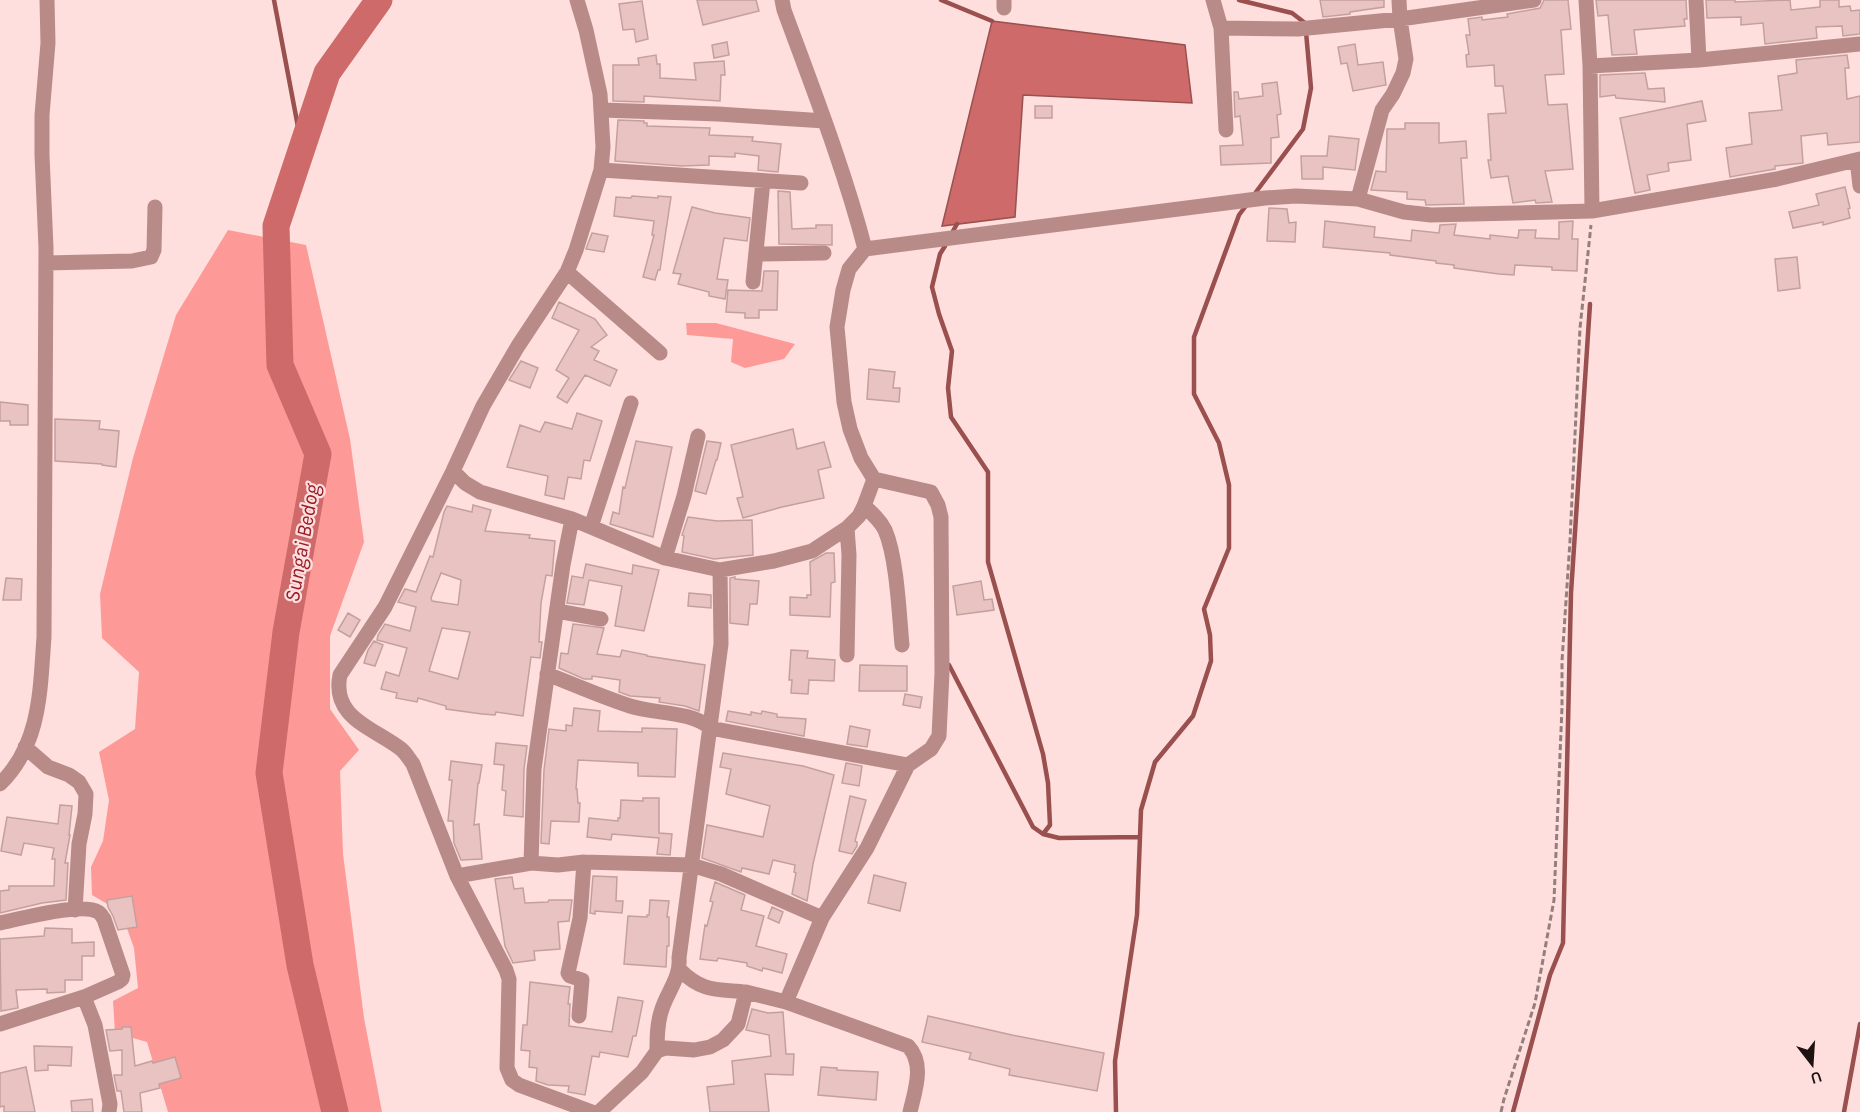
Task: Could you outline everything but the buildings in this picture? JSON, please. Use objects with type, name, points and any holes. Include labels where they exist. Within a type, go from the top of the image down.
[{"type":"street","points":[[0,784],[9,775],[32,735],[37,712],[44,637],[46,263],[42,145],[48,43],[47,0]]},
{"type":"street","points":[[577,0],[600,94],[603,147],[601,170],[567,272],[518,346],[483,406],[385,607],[340,675],[338,686],[342,705],[366,728],[402,750],[413,764],[457,876],[509,979],[507,1068],[509,1075],[519,1085],[591,1112]]},
{"type":"street","points":[[782,0],[825,121],[865,249]]},
{"type":"street","points":[[1213,0],[1221,28],[1226,130]]},
{"type":"street","points":[[1358,199],[1382,110],[1403,73],[1406,59],[1399,0]]},
{"type":"street","points":[[1221,28],[1298,29],[1400,19],[1534,0]]},
{"type":"street","points":[[1586,0],[1590,66],[1592,211]]},
{"type":"street","points":[[1696,0],[1699,60]]},
{"type":"street","points":[[1590,66],[1699,60],[1860,44]]},
{"type":"street","points":[[602,110],[825,121]]},
{"type":"street","points":[[786,1002],[822,918],[867,848],[908,765],[932,748],[939,736],[942,673],[941,517],[938,505],[931,492],[874,479],[861,458],[850,429],[844,402],[837,327],[849,268],[865,249],[1296,196],[1358,199],[1404,212],[1431,215],[1592,211],[1777,178],[1859,160],[1860,186]]},
{"type":"street","points":[[601,170],[801,183]]},
{"type":"street","points":[[753,282],[763,181]]},
{"type":"street","points":[[46,263],[132,261],[151,257],[154,250],[155,207]]},
{"type":"street","points":[[757,254],[824,253]]},
{"type":"street","points":[[567,272],[660,352]]},
{"type":"street","points":[[591,527],[631,403]]},
{"type":"street","points":[[665,558],[684,496],[698,436]]},
{"type":"street","points":[[453,471],[465,483],[480,492],[572,519],[665,558],[720,570],[774,561],[812,551],[847,528],[858,516],[874,479]]},
{"type":"street","points":[[864,506],[877,517],[885,530],[891,549],[902,645]]},
{"type":"street","points":[[531,863],[534,769],[572,519]]},
{"type":"street","points":[[847,528],[849,555],[847,655]]},
{"type":"street","points":[[599,1112],[642,1072],[657,1051],[661,1010],[680,970],[679,958],[721,644],[720,570]]},
{"type":"street","points":[[557,611],[601,619]]},
{"type":"street","points":[[548,674],[629,706],[696,719],[704,722],[710,728],[908,765]]},
{"type":"street","points":[[25,747],[48,767],[69,775],[79,782],[86,794],[79,844],[75,910]]},
{"type":"street","points":[[579,1016],[582,980],[568,973],[580,918],[584,862]]},
{"type":"street","points":[[457,876],[531,863],[691,865],[721,874],[822,918]]},
{"type":"street","points":[[0,923],[51,911],[89,909],[98,912],[104,919],[123,975],[118,982],[84,996],[0,1024]]},
{"type":"street","points":[[680,970],[689,979],[705,988],[746,992],[786,1002],[908,1046],[917,1064],[918,1078],[910,1112]]},
{"type":"street","points":[[657,1051],[666,1048],[694,1050],[710,1047],[723,1040],[738,1024],[746,992]]},
{"type":"street","points":[[84,996],[92,1013],[110,1104],[109,1112]]},
{"type":"path","points":[[1501,1112],[1535,1004],[1554,900],[1562,661],[1580,328],[1592,211]]},
{"type":"shaded area","points":[[992,21],[1185,45],[1192,103],[1023,95],[1015,217],[942,226]]},
{"type":"shaded area","points":[[228,230],[306,245],[350,439],[364,542],[330,636],[330,709],[359,750],[340,771],[343,854],[364,1018],[382,1112],[168,1112],[147,1042],[115,1033],[113,1001],[138,988],[134,948],[121,912],[92,895],[91,867],[103,841],[109,800],[99,752],[135,729],[139,672],[102,638],[100,594],[133,458],[176,315]]},
{"type":"shaded area","points":[[686,323],[716,323],[795,344],[784,359],[745,368],[731,362],[733,339],[687,335]]},
{"type":"waterway","points":[[274,0],[302,148]]},
{"type":"waterway","name":"Sungai Bedog","points":[[335,1112],[300,965],[269,773],[286,632],[318,454],[280,365],[276,226],[327,73],[379,0]]},
{"type":"waterway","points":[[941,0],[992,21]]},
{"type":"waterway","points":[[1239,0],[1292,13],[1305,23]]},
{"type":"waterway","points":[[1256,192],[1303,129],[1311,88],[1306,32]]},
{"type":"waterway","points":[[1116,1112],[1115,1061],[1137,915],[1141,810],[1155,762],[1193,716],[1211,661],[1210,635],[1204,609],[1229,548],[1229,485],[1219,443],[1194,394],[1194,337],[1239,215],[1245,207]]},
{"type":"waterway","points":[[953,231],[957,224]]},
{"type":"waterway","points":[[945,246],[940,254],[932,287],[952,351],[948,388],[951,417],[988,472],[988,562],[1043,754],[1048,783],[1050,825],[1043,834]]},
{"type":"waterway","points":[[1513,1112],[1550,975],[1563,943],[1571,593],[1590,304]]},
{"type":"waterway","points":[[949,665],[1033,827],[1043,834],[1059,838],[1140,837]]},
{"type":"waterway","points":[[1844,1112],[1860,1024]]}]
